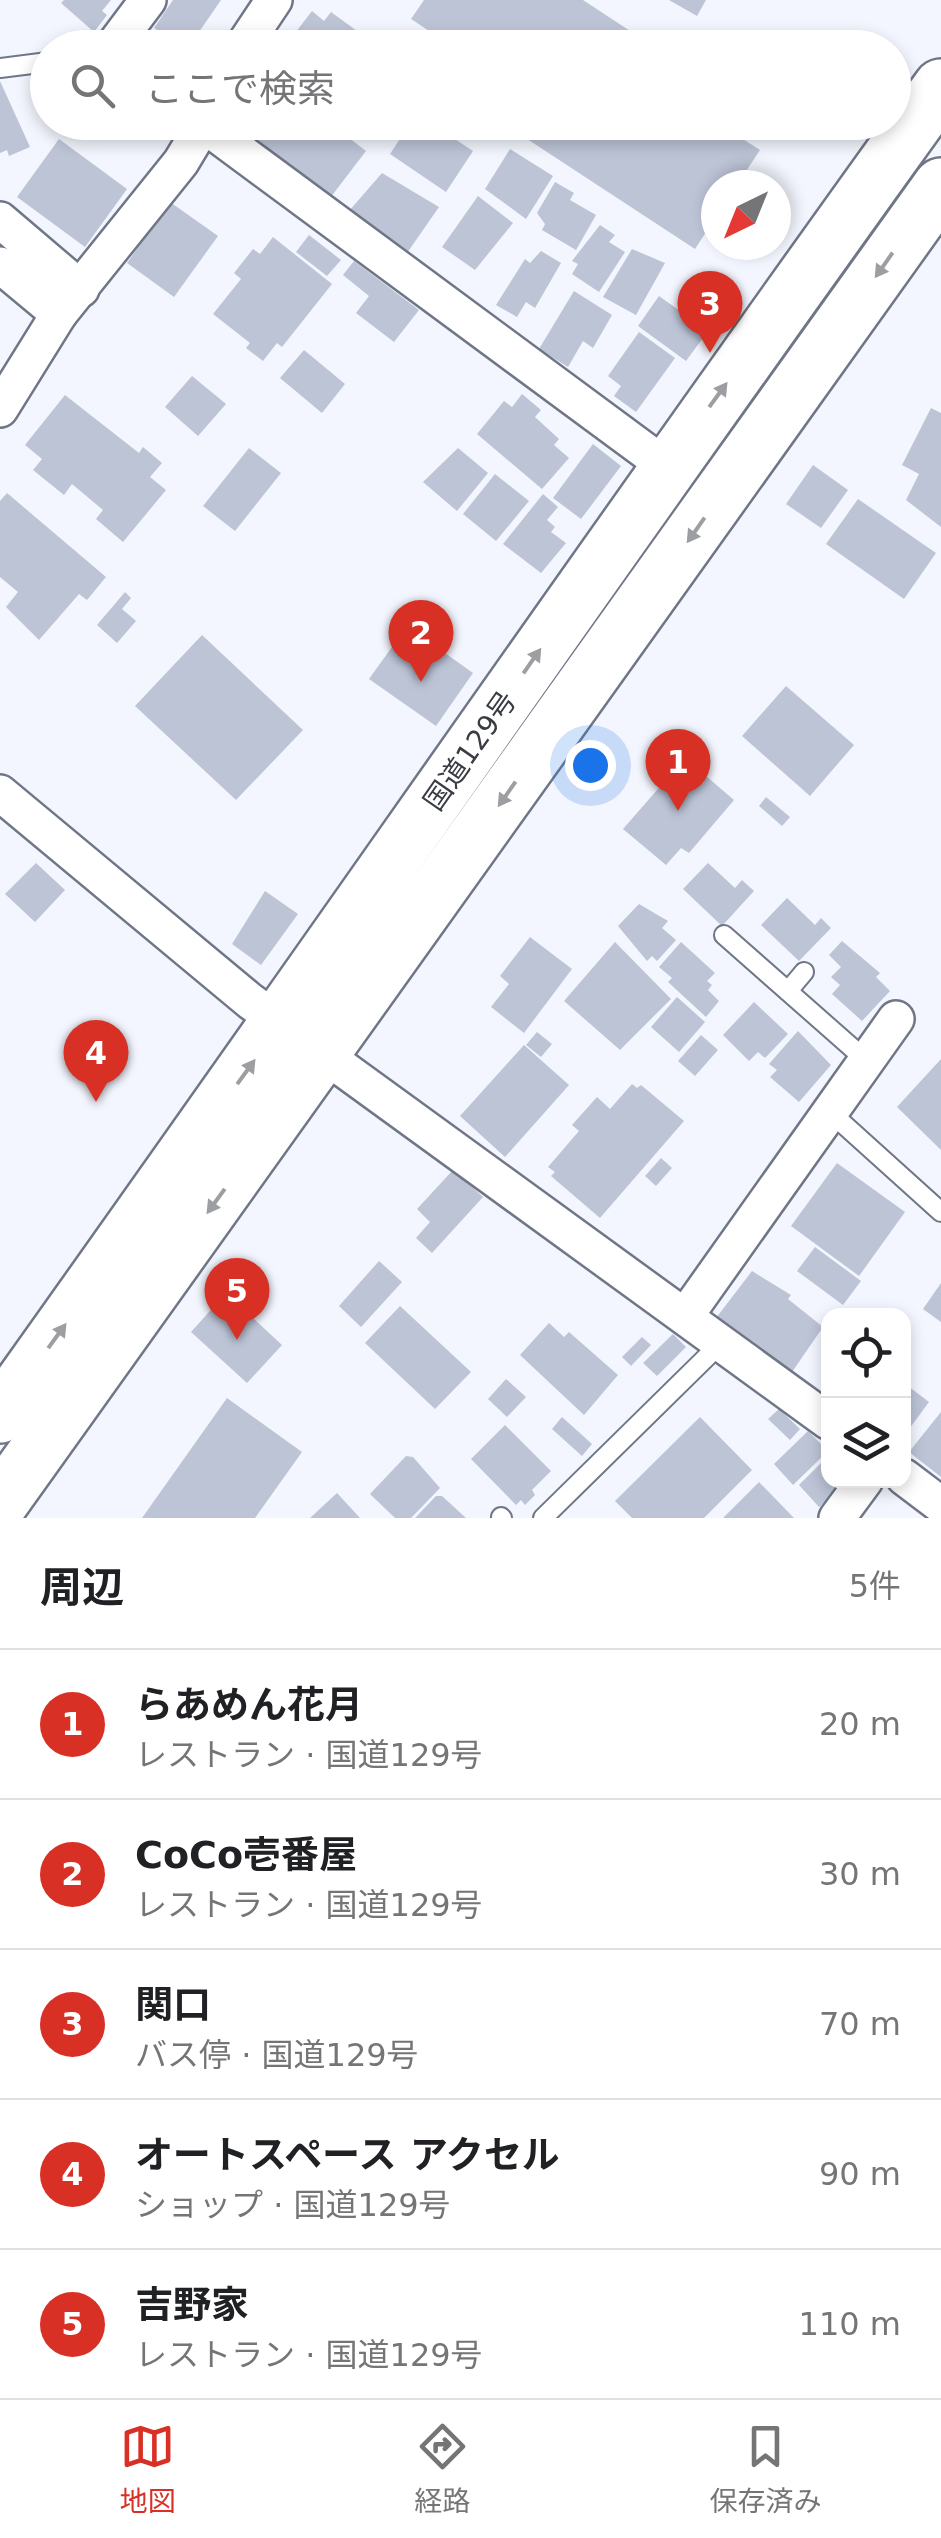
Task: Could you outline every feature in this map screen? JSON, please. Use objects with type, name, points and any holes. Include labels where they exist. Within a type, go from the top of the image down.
[{"type":"highway","name":"国道129号","points":[[911,128],[941,87]]},
{"type":"highway","name":"国道129号","points":[[0,1503],[666,467],[903,140]]},
{"type":"highway","name":"国道129号","points":[[0,1415],[302,1037],[941,186]]},
{"type":"street","points":[[126,30],[148,0]]},
{"type":"street","points":[[254,30],[274,0]]},
{"type":"street","points":[[0,409],[70,302],[191,140]]},
{"type":"street","points":[[225,140],[666,467]]},
{"type":"street","points":[[0,220],[70,302]]},
{"type":"street","points":[[0,265],[70,302]]},
{"type":"street","points":[[0,793],[302,1037],[821,1416]]},
{"type":"street","points":[[686,1315],[896,1020]]},
{"type":"street","points":[[911,1482],[941,1504]]},
{"type":"street","points":[[836,1518],[859,1488]]},
{"type":"lane","points":[[0,68],[30,64]]},
{"type":"lane","points":[[724,935],[867,1061]]},
{"type":"lane","points":[[788,991],[804,972]]},
{"type":"lane","points":[[830,1112],[941,1212]]},
{"type":"lane","points":[[543,1518],[722,1342]]},
{"type":"building","points":[[111,0],[102,11],[107,15],[96,30],[61,3]]},
{"type":"building","points":[[173,0],[221,0],[200,30],[154,28]]},
{"type":"building","points":[[424,0],[583,0],[629,30],[428,30],[411,19]]},
{"type":"building","points":[[669,0],[706,0],[697,16]]},
{"type":"building","points":[[312,11],[324,21],[331,12],[356,30],[297,30]]},
{"type":"building","points":[[0,81],[30,147],[9,156],[7,150],[0,153]]},
{"type":"building","points":[[58,140],[127,189],[85,247],[17,197]]},
{"type":"building","points":[[352,140],[366,151],[327,202],[248,141]]},
{"type":"building","points":[[399,140],[456,140],[473,151],[446,192],[390,154]]},
{"type":"building","points":[[528,140],[744,140],[760,150],[747,170],[701,170],[701,240],[695,249]]},
{"type":"building","points":[[510,149],[553,176],[526,219],[485,189]]},
{"type":"building","points":[[382,173],[439,207],[407,253],[349,211]]},
{"type":"building","points":[[555,182],[574,193],[570,200],[596,215],[576,250],[542,230],[545,224],[537,213]]},
{"type":"building","points":[[478,196],[513,223],[475,270],[442,247]]},
{"type":"building","points":[[170,202],[218,236],[174,297],[127,263]]},
{"type":"building","points":[[600,225],[615,235],[609,242],[625,252],[599,292],[572,274],[578,264],[572,261]]},
{"type":"building","points":[[309,235],[341,260],[327,276],[296,252]]},
{"type":"building","points":[[273,237],[332,284],[282,347],[277,343],[263,361],[246,348],[250,343],[213,314],[241,279],[234,273],[253,249],[260,254]]},
{"type":"building","points":[[632,249],[665,263],[636,315],[603,297]]},
{"type":"building","points":[[541,251],[561,263],[535,308],[526,302],[517,317],[496,305],[525,259],[530,263]]},
{"type":"building","points":[[354,261],[419,310],[394,342],[356,313],[369,296],[343,275]]},
{"type":"building","points":[[574,291],[612,315],[593,348],[583,341],[568,367],[539,349]]},
{"type":"building","points":[[659,296],[708,331],[686,361],[638,326]]},
{"type":"building","points":[[639,332],[675,358],[636,412],[614,396],[621,386],[608,376]]},
{"type":"building","points":[[304,350],[345,384],[322,413],[280,378]]},
{"type":"building","points":[[192,376],[226,404],[198,436],[165,407]]},
{"type":"building","points":[[522,394],[541,410],[535,417],[559,439],[554,445],[569,458],[542,489],[477,434],[504,401],[512,407]]},
{"type":"building","points":[[65,395],[139,453],[143,447],[162,463],[150,477],[166,490],[123,542],[96,519],[103,510],[72,484],[64,495],[33,470],[42,459],[25,445]]},
{"type":"building","points":[[931,408],[941,413],[941,527],[906,500],[919,474],[902,465]]},
{"type":"building","points":[[593,444],[621,466],[581,519],[553,498]]},
{"type":"building","points":[[249,448],[281,473],[235,531],[203,506]]},
{"type":"building","points":[[458,448],[488,473],[457,511],[423,482]]},
{"type":"building","points":[[813,465],[848,490],[821,528],[786,504]]},
{"type":"building","points":[[495,474],[529,501],[496,541],[463,514]]},
{"type":"building","points":[[7,493],[106,577],[87,600],[79,594],[39,640],[6,607],[18,592],[0,577],[0,501]]},
{"type":"building","points":[[543,494],[558,507],[547,520],[555,527],[551,532],[566,543],[541,573],[503,544]]},
{"type":"building","points":[[858,499],[936,553],[904,599],[826,544]]},
{"type":"building","points":[[125,592],[131,598],[122,609],[136,621],[117,643],[97,625]]},
{"type":"building","points":[[407,626],[473,673],[436,726],[369,679]]},
{"type":"building","points":[[202,635],[303,730],[236,800],[135,706]]},
{"type":"building","points":[[786,686],[854,745],[810,796],[742,736]]},
{"type":"building","points":[[685,758],[734,800],[689,853],[681,848],[666,865],[623,829]]},
{"type":"building","points":[[766,797],[790,817],[782,826],[759,806]]},
{"type":"building","points":[[36,863],[65,890],[35,922],[5,894]]},
{"type":"building","points":[[708,863],[735,888],[742,880],[754,891],[722,926],[683,889]]},
{"type":"building","points":[[265,891],[298,914],[261,965],[232,944]]},
{"type":"building","points":[[787,898],[815,925],[821,918],[831,928],[799,961],[761,925]]},
{"type":"building","points":[[639,904],[668,921],[662,928],[676,940],[657,961],[652,956],[647,961],[618,926]]},
{"type":"building","points":[[530,937],[572,969],[524,1033],[491,1007],[509,984],[500,976]]},
{"type":"building","points":[[842,941],[880,973],[876,977],[890,991],[862,1021],[832,994],[840,985],[831,977],[841,967],[829,955]]},
{"type":"building","points":[[615,942],[671,999],[620,1050],[564,1001]]},
{"type":"building","points":[[681,942],[715,973],[707,981],[712,985],[708,990],[719,1001],[706,1017],[668,982],[672,978],[659,967]]},
{"type":"building","points":[[677,997],[705,1022],[679,1052],[651,1027]]},
{"type":"building","points":[[754,1002],[788,1034],[765,1058],[758,1052],[749,1061],[723,1035]]},
{"type":"building","points":[[798,1031],[831,1065],[799,1102],[770,1077],[777,1070],[769,1064]]},
{"type":"building","points":[[537,1032],[552,1044],[541,1057],[526,1045]]},
{"type":"building","points":[[701,1035],[718,1050],[695,1076],[678,1061]]},
{"type":"building","points":[[524,1045],[569,1085],[505,1157],[460,1116]]},
{"type":"building","points":[[941,1059],[941,1150],[897,1107]]},
{"type":"building","points":[[632,1084],[637,1088],[641,1085],[684,1121],[600,1218],[551,1176],[555,1172],[548,1167],[579,1131],[572,1125],[597,1097],[610,1109]]},
{"type":"building","points":[[661,1158],[672,1168],[656,1186],[645,1176]]},
{"type":"building","points":[[837,1163],[905,1212],[859,1276],[791,1226]]},
{"type":"building","points":[[453,1170],[483,1197],[432,1253],[416,1238],[430,1222],[417,1209]]},
{"type":"building","points":[[815,1247],[861,1281],[843,1305],[797,1271]]},
{"type":"building","points":[[379,1261],[402,1282],[361,1327],[339,1306]]},
{"type":"building","points":[[752,1271],[791,1295],[788,1299],[821,1325],[821,1330],[790,1375],[716,1318]]},
{"type":"building","points":[[941,1283],[941,1322],[923,1309]]},
{"type":"building","points":[[226,1293],[282,1345],[247,1383],[191,1332]]},
{"type":"building","points":[[400,1306],[471,1372],[435,1409],[365,1343]]},
{"type":"building","points":[[549,1323],[564,1337],[569,1332],[618,1375],[584,1415],[520,1355]]},
{"type":"building","points":[[673,1334],[686,1347],[657,1376],[643,1363]]},
{"type":"building","points":[[642,1337],[651,1345],[631,1366],[622,1357]]},
{"type":"building","points":[[506,1379],[526,1397],[507,1417],[488,1399]]},
{"type":"building","points":[[911,1388],[929,1402],[911,1426]]},
{"type":"building","points":[[227,1398],[302,1452],[255,1518],[142,1518]]},
{"type":"building","points":[[779,1409],[800,1429],[790,1440],[768,1419]]},
{"type":"building","points":[[941,1412],[941,1477],[911,1450]]},
{"type":"building","points":[[562,1417],[592,1444],[582,1456],[552,1429]]},
{"type":"building","points":[[700,1417],[752,1470],[704,1518],[632,1518],[615,1501]]},
{"type":"building","points":[[505,1425],[551,1471],[532,1490],[535,1495],[525,1505],[521,1500],[516,1505],[471,1459]]},
{"type":"building","points":[[808,1431],[821,1444],[821,1458],[793,1485],[774,1464]]},
{"type":"building","points":[[406,1456],[413,1457],[440,1488],[411,1518],[395,1518],[370,1494]]},
{"type":"building","points":[[821,1463],[821,1488],[839,1488],[819,1507],[799,1485]]},
{"type":"building","points":[[759,1482],[794,1518],[723,1518]]},
{"type":"building","points":[[337,1493],[360,1518],[310,1518]]},
{"type":"building","points":[[436,1496],[442,1496],[466,1518],[415,1518]]},
{"type":"place","name":"関口","points":[[710,353]]},
{"type":"place","name":"CoCo壱番屋","points":[[421,682]]},
{"type":"place","name":"らあめん花月","points":[[678,811]]},
{"type":"place","name":"オートスペース アクセル","points":[[96,1102]]},
{"type":"place","name":"吉野家","points":[[237,1340]]}]
